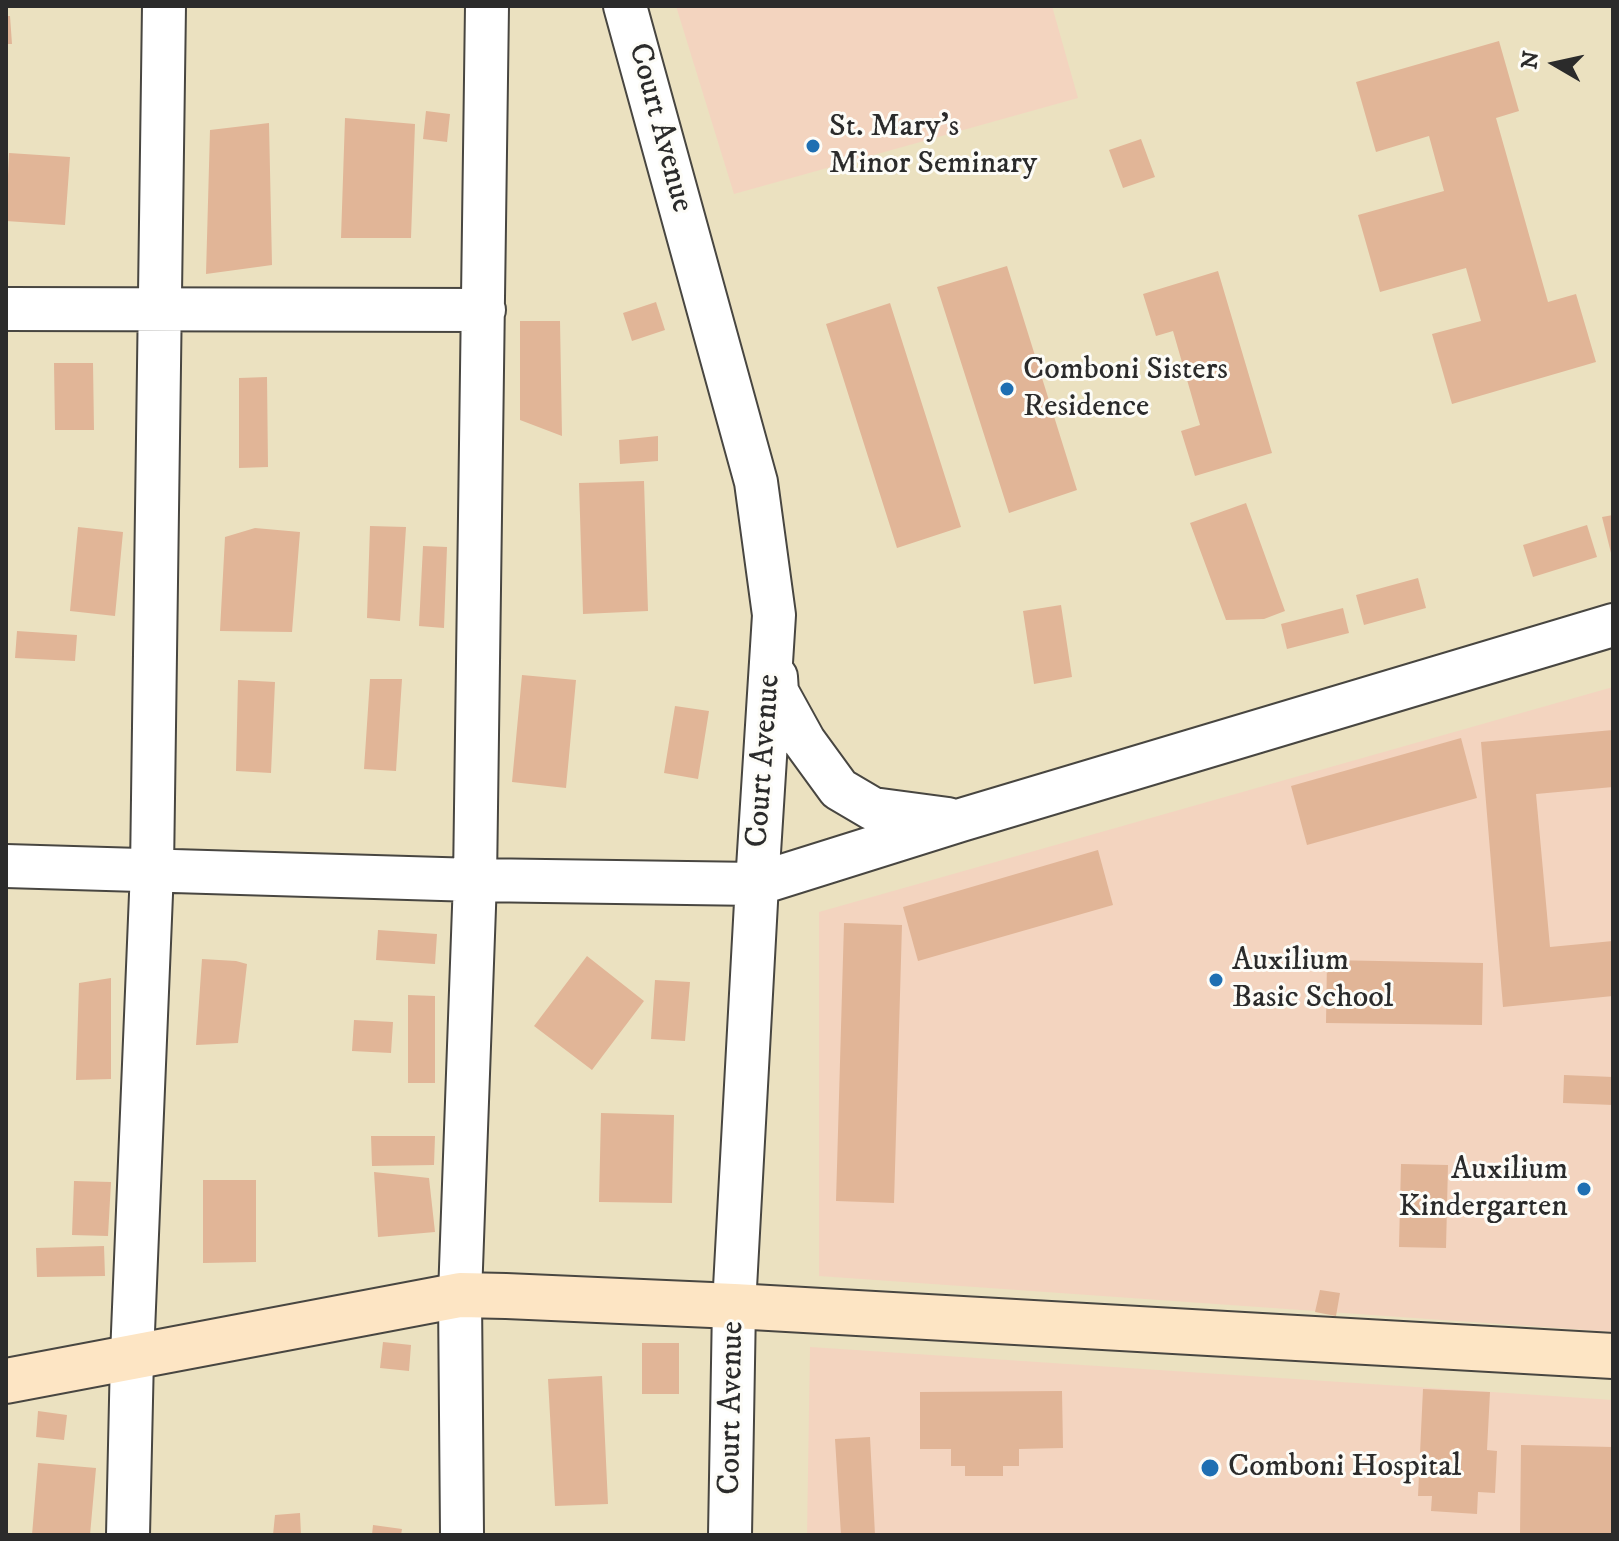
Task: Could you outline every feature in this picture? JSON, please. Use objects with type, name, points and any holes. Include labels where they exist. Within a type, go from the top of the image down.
[{"type":"main road","points":[[6,1381],[460,1295],[734,1306],[1613,1356]]},
{"type":"street","points":[[128,1535],[132,1356],[152,870],[164,6]]},
{"type":"street","points":[[462,1535],[460,1295],[475,880],[487,6]]},
{"type":"street","name":"Court Avenue","points":[[625,6],[756,482],[774,615],[734,1306],[730,1535]]},
{"type":"street","points":[[6,309],[484,310]]},
{"type":"street","points":[[774,615],[777,692],[804,741],[839,789],[873,809],[961,820]]},
{"type":"street","points":[[6,866],[475,880],[757,884],[1613,625]]},
{"type":"shaded area","name":"St. Mary's Minor Seminary","points":[[676,6],[1052,6],[1078,98],[734,194]]},
{"type":"shaded area","name":"Auxilium Basic School","points":[[1613,687],[1613,1332],[819,1276],[819,912]]},
{"type":"shaded area","name":"Comboni Hospital","points":[[810,1347],[1613,1400],[1613,1535],[807,1535]]},
{"type":"building","points":[[6,16],[10,16],[12,44],[6,44]]},
{"type":"building","points":[[1499,41],[1519,111],[1496,118],[1548,302],[1576,294],[1596,362],[1452,404],[1432,334],[1481,321],[1466,268],[1380,292],[1358,215],[1444,191],[1429,136],[1376,152],[1356,82]]},
{"type":"building","points":[[426,111],[450,114],[447,142],[423,139]]},
{"type":"building","points":[[345,118],[415,124],[411,238],[341,238]]},
{"type":"building","points":[[269,123],[272,265],[206,274],[210,130]]},
{"type":"building","points":[[1141,139],[1155,177],[1123,188],[1109,150]]},
{"type":"building","points":[[9,153],[70,157],[65,225],[6,221]]},
{"type":"building","name":"Comboni Sisters Residence","points":[[1007,266],[1077,490],[1009,513],[937,287]]},
{"type":"building","points":[[1218,271],[1272,453],[1195,476],[1181,431],[1200,425],[1173,331],[1156,336],[1143,294]]},
{"type":"building","points":[[656,302],[665,330],[632,341],[623,313]]},
{"type":"building","name":"Comboni Sisters Residence","points":[[890,303],[961,527],[897,548],[826,324]]},
{"type":"building","points":[[520,321],[560,321],[562,436],[520,420]]},
{"type":"building","points":[[54,363],[93,363],[94,430],[55,430]]},
{"type":"building","points":[[267,377],[268,467],[239,468],[239,378]]},
{"type":"building","points":[[658,436],[658,461],[620,464],[619,440]]},
{"type":"building","points":[[644,481],[648,611],[583,614],[579,483]]},
{"type":"building","points":[[1246,503],[1285,611],[1264,619],[1226,620],[1190,523]]},
{"type":"building","points":[[1613,515],[1613,557],[1612,557],[1602,517]]},
{"type":"building","points":[[1587,525],[1597,557],[1533,577],[1523,545]]},
{"type":"building","points":[[370,526],[406,527],[400,621],[367,618]]},
{"type":"building","points":[[78,527],[123,532],[115,616],[70,611]]},
{"type":"building","points":[[255,528],[300,532],[292,632],[220,631],[225,537]]},
{"type":"building","points":[[423,546],[447,547],[444,628],[419,626]]},
{"type":"building","points":[[1418,578],[1426,608],[1364,625],[1356,595]]},
{"type":"building","points":[[1061,605],[1072,677],[1034,684],[1023,611]]},
{"type":"building","points":[[1343,608],[1349,633],[1287,649],[1281,624]]},
{"type":"building","points":[[17,631],[77,635],[75,661],[15,658]]},
{"type":"building","points":[[522,675],[576,680],[566,788],[512,782]]},
{"type":"building","points":[[370,679],[402,679],[396,771],[364,769]]},
{"type":"building","points":[[238,680],[275,682],[271,773],[236,771]]},
{"type":"building","points":[[675,706],[709,711],[698,779],[664,773]]},
{"type":"building","points":[[1613,730],[1613,787],[1536,794],[1550,947],[1613,941],[1613,996],[1503,1007],[1481,742]]},
{"type":"building","points":[[1461,738],[1477,798],[1307,845],[1291,786]]},
{"type":"building","points":[[1098,850],[1113,905],[918,961],[903,907]]},
{"type":"building","points":[[844,923],[902,925],[894,1203],[836,1201]]},
{"type":"building","points":[[378,930],[437,934],[435,964],[376,960]]},
{"type":"building","points":[[587,956],[644,1001],[592,1070],[534,1026]]},
{"type":"building","points":[[202,959],[247,964],[238,1043],[196,1045]]},
{"type":"building","points":[[1327,960],[1483,963],[1482,1025],[1326,1023]]},
{"type":"building","points":[[111,978],[111,1079],[76,1080],[79,983]]},
{"type":"building","points":[[655,980],[690,982],[685,1041],[651,1039]]},
{"type":"building","points":[[408,995],[435,996],[435,1083],[408,1083]]},
{"type":"building","points":[[354,1020],[393,1022],[391,1053],[352,1051]]},
{"type":"building","points":[[1564,1075],[1613,1077],[1613,1105],[1563,1103]]},
{"type":"building","points":[[601,1113],[674,1115],[672,1203],[599,1202]]},
{"type":"building","points":[[371,1136],[435,1136],[434,1165],[372,1166]]},
{"type":"building","points":[[1401,1164],[1448,1165],[1446,1248],[1399,1247]]},
{"type":"building","points":[[374,1172],[429,1178],[435,1232],[378,1237]]},
{"type":"building","points":[[203,1180],[256,1180],[256,1262],[203,1263]]},
{"type":"building","points":[[74,1181],[111,1182],[108,1236],[72,1235]]},
{"type":"building","points":[[104,1246],[105,1276],[37,1277],[36,1248]]},
{"type":"building","points":[[1320,1290],[1340,1293],[1336,1316],[1315,1312]]},
{"type":"building","points":[[383,1342],[411,1345],[409,1371],[380,1368]]},
{"type":"building","points":[[642,1343],[679,1343],[679,1394],[642,1394]]},
{"type":"building","points":[[602,1376],[608,1504],[555,1506],[548,1379]]},
{"type":"building","points":[[1423,1389],[1490,1392],[1487,1450],[1497,1451],[1495,1493],[1478,1492],[1477,1514],[1431,1511],[1432,1496],[1418,1496]]},
{"type":"building","points":[[1062,1391],[1063,1448],[1019,1449],[1019,1466],[1003,1466],[1003,1476],[965,1476],[965,1466],[951,1466],[951,1449],[920,1449],[920,1392]]},
{"type":"building","points":[[38,1411],[67,1415],[64,1440],[36,1437]]},
{"type":"building","points":[[870,1437],[875,1535],[841,1535],[835,1439]]},
{"type":"building","points":[[1521,1445],[1613,1447],[1613,1535],[1520,1535]]},
{"type":"building","points":[[38,1463],[96,1468],[90,1535],[32,1535]]},
{"type":"building","points":[[300,1513],[301,1535],[273,1535],[275,1515]]},
{"type":"building","points":[[373,1525],[402,1529],[401,1535],[372,1535]]},
{"type":"place","name":"St. Mary's Minor Seminary","points":[[813,146]]},
{"type":"place","name":"Comboni Sisters Residence","points":[[1007,389]]},
{"type":"place","name":"Auxilium Basic School","points":[[1216,980]]},
{"type":"place","name":"Auxilium Kindergarten","points":[[1584,1189]]},
{"type":"place","name":"Comboni Hospital","points":[[1210,1468]]}]
